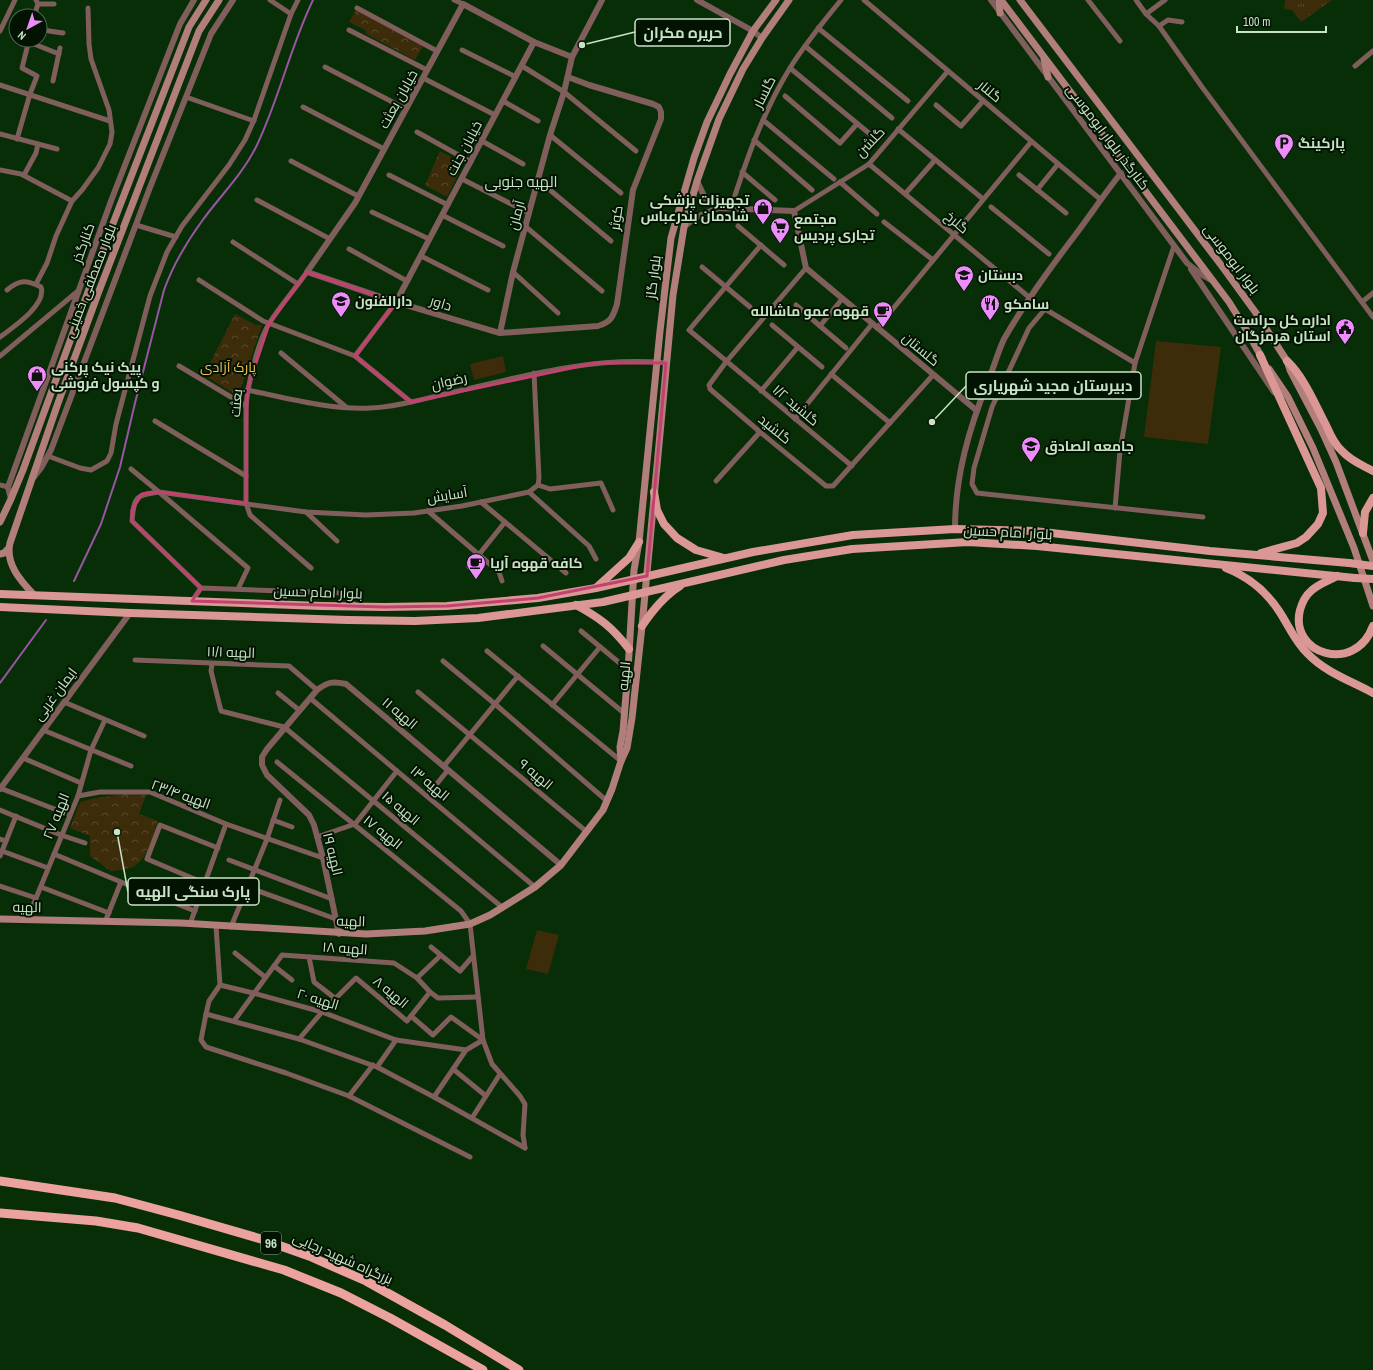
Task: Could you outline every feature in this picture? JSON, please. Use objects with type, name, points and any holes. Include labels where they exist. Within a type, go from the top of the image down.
[{"type":"highway","name":"بزرگراه شهید رجایی","points":[[0,1181],[115,1198],[233,1231],[309,1256],[366,1281],[445,1324],[519,1370]]},
{"type":"highway","name":"96","points":[[0,1213],[96,1221],[138,1228],[284,1270],[341,1293],[390,1318],[483,1370]]},
{"type":"main road","name":"بلوار مصطفی خمینی","points":[[0,522],[11,499],[112,226],[189,27],[206,0]]},
{"type":"main road","name":"بلوار مصطفی خمینی","points":[[8,549],[99,291],[199,31],[219,0]]},
{"type":"main road","name":"بلوار گاز","points":[[634,580],[656,362],[671,238],[694,158],[707,122],[753,31],[776,0]]},
{"type":"main road","name":"بلوار گاز","points":[[645,592],[666,363],[677,266],[684,227],[697,181],[718,119],[743,69],[762,38],[789,0]]},
{"type":"main road","points":[[1000,0],[1000,13]]},
{"type":"main road","name":"بلوار ابوموسی","points":[[1000,0],[1213,281],[1247,331],[1260,355],[1288,397],[1313,448],[1354,548],[1373,606]]},
{"type":"main road","name":"بلوار ابوموسی","points":[[1020,0],[1221,265],[1256,313],[1287,362],[1321,429],[1338,468],[1373,561]]},
{"type":"main road","points":[[1044,57],[1048,77]]},
{"type":"main road","points":[[1256,554],[1297,543],[1312,532],[1323,513],[1321,488],[1260,355]]},
{"type":"main road","points":[[1287,362],[1306,388],[1336,444],[1350,458],[1373,471]]},
{"type":"main road","points":[[654,492],[657,510],[664,524],[677,538],[696,550],[725,558]]},
{"type":"main road","points":[[1363,533],[1365,512],[1373,498]]},
{"type":"main road","name":"بلوار امام حسین","points":[[0,594],[356,606],[447,606],[538,598],[596,588],[725,558],[853,535],[955,529],[1034,531],[1373,566]]},
{"type":"main road","points":[[596,588],[629,558],[639,542]]},
{"type":"main road","name":"بلوار امام حسین","points":[[0,607],[130,613],[415,620],[478,618],[603,602],[784,560],[852,550],[968,542],[1037,546],[1373,579]]},
{"type":"main road","points":[[0,554],[4,553],[8,549]]},
{"type":"main road","points":[[8,549],[13,569],[22,583],[34,595]]},
{"type":"main road","points":[[1210,563],[1242,575],[1252,582],[1270,598],[1280,612],[1294,638],[1309,656],[1323,666],[1373,693]]},
{"type":"main road","points":[[1338,576],[1309,592],[1303,601],[1298,618],[1305,639],[1313,646],[1324,652],[1335,655],[1347,653],[1361,646],[1373,626]]},
{"type":"main road","name":"الهیه","points":[[621,761],[620,747],[628,670],[634,580]]},
{"type":"main road","points":[[642,626],[670,592],[686,582]]},
{"type":"main road","name":"الهیه","points":[[0,919],[190,924],[339,934],[366,934],[425,932],[470,924],[503,908],[535,887],[561,865],[603,810],[627,748],[632,718],[645,592]]},
{"type":"main road","points":[[576,605],[606,623],[616,632],[629,649]]},
{"type":"street","points":[[0,31],[14,0]]},
{"type":"street","name":"کنارگذر","points":[[8,487],[111,201],[180,24],[194,0]]},
{"type":"street","points":[[32,480],[48,456],[211,34],[233,0]]},
{"type":"street","points":[[270,0],[291,14]]},
{"type":"street","points":[[48,456],[80,468],[91,470],[107,461],[111,453],[116,424],[150,296],[167,252],[187,220],[230,165],[245,140],[254,121],[291,14],[298,0]]},
{"type":"street","points":[[454,0],[534,42],[572,57]]},
{"type":"street","name":"آرمان","points":[[500,333],[529,213],[550,135],[564,92],[572,57],[602,0]]},
{"type":"street","points":[[697,0],[753,31],[762,38]]},
{"type":"street","name":"گلسار","points":[[731,208],[754,140],[790,68],[818,28],[841,0]]},
{"type":"street","name":"گلنار","points":[[864,0],[1100,199]]},
{"type":"street","name":"کنارگذر بلوار ابوموسی","points":[[990,0],[1187,263],[1202,275],[1213,281]]},
{"type":"street","points":[[1088,0],[1120,41]]},
{"type":"street","points":[[1136,0],[1146,14],[1159,26],[1202,87],[1373,317]]},
{"type":"street","points":[[1146,14],[1165,0]]},
{"type":"street","points":[[37,2],[54,4]]},
{"type":"street","name":"خیابان بعثت","points":[[307,272],[358,196],[463,4]]},
{"type":"street","points":[[36,284],[47,263],[56,236],[72,201],[98,168],[110,144],[112,132],[109,110],[91,59],[88,8]]},
{"type":"street","points":[[357,8],[437,51]]},
{"type":"street","points":[[1159,26],[1168,20],[1182,22]]},
{"type":"street","points":[[818,28],[908,102]]},
{"type":"street","points":[[350,30],[427,70]]},
{"type":"street","points":[[48,31],[63,33]]},
{"type":"street","name":"خیابان جنت","points":[[396,302],[534,42]]},
{"type":"street","points":[[805,46],[892,118]]},
{"type":"street","points":[[48,47],[59,51],[53,82]]},
{"type":"street","points":[[17,139],[30,94],[37,76],[22,68],[27,48]]},
{"type":"street","points":[[462,50],[516,77]]},
{"type":"street","points":[[1355,66],[1373,51]]},
{"type":"street","points":[[522,66],[564,92],[636,151]]},
{"type":"street","points":[[325,67],[406,109]]},
{"type":"street","points":[[790,68],[876,139]]},
{"type":"street","name":"گلشن","points":[[794,211],[869,164],[948,71]]},
{"type":"street","name":"کوثر","points":[[500,333],[598,326],[605,324],[613,317],[617,304],[632,190],[661,119],[661,112],[658,107],[653,104],[589,85],[568,77]]},
{"type":"street","points":[[423,78],[496,115]]},
{"type":"street","points":[[0,85],[110,121]]},
{"type":"street","points":[[785,96],[840,143],[857,124]]},
{"type":"street","points":[[186,97],[254,121]]},
{"type":"street","points":[[936,105],[961,126],[983,101]]},
{"type":"street","points":[[503,102],[538,121]]},
{"type":"street","points":[[303,107],[384,149]]},
{"type":"street","points":[[763,120],[834,179]]},
{"type":"street","points":[[898,129],[983,199]]},
{"type":"street","points":[[417,132],[471,162]]},
{"type":"street","points":[[0,134],[57,149]]},
{"type":"street","points":[[550,135],[621,193]]},
{"type":"street","points":[[754,140],[812,190]]},
{"type":"street","points":[[482,141],[523,164]]},
{"type":"street","points":[[795,419],[831,374],[933,260],[1031,142]]},
{"type":"street","points":[[24,176],[36,153],[38,144]]},
{"type":"street","points":[[905,194],[935,160]]},
{"type":"street","points":[[291,161],[358,196]]},
{"type":"street","name":"گلرخ","points":[[869,164],[1030,298]]},
{"type":"street","points":[[1037,190],[1058,164]]},
{"type":"street","points":[[0,170],[24,176],[72,201]]},
{"type":"street","points":[[742,172],[775,200]]},
{"type":"street","points":[[955,529],[955,504],[961,467],[976,410],[1003,341],[1030,298],[1100,199],[1121,173]]},
{"type":"street","points":[[388,174],[448,205]]},
{"type":"street","points":[[1019,175],[1066,213]]},
{"type":"street","points":[[462,179],[529,213]]},
{"type":"street","points":[[538,180],[611,241]]},
{"type":"street","points":[[697,181],[706,198],[718,208]]},
{"type":"street","points":[[840,182],[877,214]]},
{"type":"street","points":[[257,200],[330,239]]},
{"type":"street","points":[[991,207],[1049,254]]},
{"type":"street","points":[[684,227],[692,219],[718,208],[794,211],[806,268]]},
{"type":"street","points":[[372,212],[429,240]]},
{"type":"street","points":[[442,215],[502,246]]},
{"type":"street","points":[[884,222],[933,260]]},
{"type":"street","points":[[136,225],[176,237]]},
{"type":"street","points":[[738,226],[784,264]]},
{"type":"street","points":[[526,227],[602,291]]},
{"type":"street","points":[[233,242],[298,284]]},
{"type":"street","points":[[725,288],[761,245]]},
{"type":"street","points":[[1115,508],[1120,451],[1135,363],[1174,246]]},
{"type":"street","points":[[349,249],[407,281]]},
{"type":"street","points":[[421,256],[488,290]]},
{"type":"street","points":[[1187,263],[1284,408]]},
{"type":"street","points":[[702,267],[725,288],[750,307]]},
{"type":"street","name":"گلستان","points":[[806,268],[976,410]]},
{"type":"street","name":"گلشید","points":[[806,268],[726,362],[709,385],[709,387],[760,432],[826,486],[833,486],[933,375]]},
{"type":"street","name":"داور","points":[[307,272],[396,302],[500,333]]},
{"type":"street","name":"بعثت","points":[[246,503],[247,390],[260,346],[269,324],[307,272]]},
{"type":"street","points":[[514,272],[558,314]]},
{"type":"street","points":[[199,280],[269,324],[355,356],[411,402]]},
{"type":"street","points":[[0,337],[17,324],[40,300],[42,291],[41,287],[30,282],[19,282],[7,290]]},
{"type":"street","name":"گلشید ۱/۲","points":[[725,288],[689,330],[852,466]]},
{"type":"street","points":[[0,356],[78,291]]},
{"type":"street","points":[[1362,302],[1373,293]]},
{"type":"street","points":[[820,326],[842,299]]},
{"type":"street","points":[[355,356],[396,302]]},
{"type":"street","points":[[796,305],[846,348]]},
{"type":"street","points":[[1135,363],[1045,310],[1029,328],[992,407],[974,468],[972,484],[977,493],[1203,517]]},
{"type":"street","points":[[772,325],[822,367]]},
{"type":"street","points":[[761,391],[798,347]]},
{"type":"street","points":[[281,353],[347,408]]},
{"type":"street","name":"رضوان","points":[[247,390],[319,405],[347,408],[370,408],[411,402],[534,373],[595,363],[666,363]]},
{"type":"street","points":[[178,366],[246,406]]},
{"type":"street","points":[[534,373],[539,478],[538,485],[550,489],[601,483],[612,510]]},
{"type":"street","points":[[831,374],[890,423]]},
{"type":"street","points":[[154,421],[246,476]]},
{"type":"street","points":[[716,481],[760,432]]},
{"type":"street","points":[[131,469],[248,568],[238,589]]},
{"type":"street","points":[[0,485],[8,487],[11,499]]},
{"type":"street","name":"آسایش","points":[[159,492],[306,512],[366,515],[428,511],[481,502],[529,492],[538,485]]},
{"type":"street","points":[[159,492],[142,494],[136,498],[132,510],[132,521],[201,588],[341,593],[356,606]]},
{"type":"street","points":[[529,492],[589,546],[596,559]]},
{"type":"street","points":[[481,502],[566,573]]},
{"type":"street","points":[[246,503],[250,515],[311,568]]},
{"type":"street","points":[[428,511],[498,572],[502,581]]},
{"type":"street","points":[[306,512],[337,541]]},
{"type":"street","points":[[469,567],[505,522]]},
{"type":"street","points":[[192,601],[201,588]]},
{"type":"street","name":"ایمان غربی","points":[[0,789],[130,613]]},
{"type":"street","points":[[581,631],[628,670]]},
{"type":"street","points":[[543,646],[624,713]]},
{"type":"street","points":[[552,704],[600,647]]},
{"type":"street","points":[[487,651],[621,761]]},
{"type":"street","name":"الهیه ۱۱/۱","points":[[135,660],[289,666],[317,690]]},
{"type":"street","points":[[443,661],[607,801]]},
{"type":"street","points":[[212,664],[211,671],[222,710],[284,727]]},
{"type":"street","points":[[427,796],[469,735],[518,676]]},
{"type":"street","name":"الهیه ۱۱","points":[[283,792],[267,775],[262,765],[262,757],[266,749],[317,690],[327,683],[337,682],[346,684],[561,865]]},
{"type":"street","name":"الهیه ۹","points":[[418,692],[587,832]]},
{"type":"street","points":[[278,693],[299,710]]},
{"type":"street","name":"الهیه ۱۳","points":[[310,698],[535,887]]},
{"type":"street","points":[[64,702],[144,736]]},
{"type":"street","name":"الهیه ۲۷","points":[[27,920],[78,796],[91,750],[105,720]]},
{"type":"street","name":"الهیه ۱۵","points":[[284,727],[503,908]]},
{"type":"street","points":[[43,730],[131,766]]},
{"type":"street","points":[[23,758],[81,782]]},
{"type":"street","name":"الهیه ۱۷","points":[[277,762],[461,911],[470,924]]},
{"type":"street","points":[[317,837],[355,824],[396,771]]},
{"type":"street","points":[[0,789],[70,815]]},
{"type":"street","name":"الهیه ۲۳/۴","points":[[78,796],[100,792],[150,792],[226,824],[323,858]]},
{"type":"street","name":"الهیه ۱۹","points":[[283,792],[309,815],[323,858],[339,934]]},
{"type":"street","points":[[231,927],[267,839],[280,800]]},
{"type":"street","points":[[0,810],[61,835],[85,843]]},
{"type":"street","points":[[0,856],[16,816]]},
{"type":"street","points":[[273,820],[292,827]]},
{"type":"street","points":[[190,924],[226,824]]},
{"type":"street","points":[[218,848],[160,825],[147,859],[242,899]]},
{"type":"street","points":[[0,839],[6,841]]},
{"type":"street","points":[[2,850],[48,868]]},
{"type":"street","points":[[54,854],[195,911]]},
{"type":"street","points":[[229,860],[332,899]]},
{"type":"street","points":[[105,922],[121,882]]},
{"type":"street","points":[[0,886],[36,898]]},
{"type":"street","points":[[40,887],[109,913]]},
{"type":"street","points":[[247,887],[336,919]]},
{"type":"street","points":[[206,1014],[299,1039],[375,1066],[525,1148],[523,1142],[525,1104],[520,1096],[492,1064],[483,1040],[470,924]]},
{"type":"street","points":[[216,926],[220,986],[210,1001],[206,1014],[201,1040],[206,1047],[286,1073],[348,1096],[470,1157]]},
{"type":"street","points":[[432,947],[440,956],[460,971],[473,956]]},
{"type":"street","points":[[235,953],[265,977]]},
{"type":"street","name":"الهیه ۱۸","points":[[234,1021],[253,993],[282,956],[394,963],[417,978],[430,992]]},
{"type":"street","points":[[417,978],[440,956]]},
{"type":"street","points":[[309,957],[314,982],[336,998]]},
{"type":"street","points":[[274,966],[292,980]]},
{"type":"street","name":"الهیه ۸","points":[[299,1039],[322,1012],[356,978],[406,1021],[410,1016],[433,1035],[451,1017],[483,1040]]},
{"type":"street","name":"الهیه ۲۰","points":[[220,986],[253,993],[322,1012],[396,1040],[466,1050]]},
{"type":"street","points":[[410,1016],[430,992],[438,998],[478,997]]},
{"type":"street","points":[[348,1096],[396,1040]]},
{"type":"street","points":[[434,1097],[466,1050],[483,1040]]},
{"type":"street","points":[[453,1069],[486,1096]]},
{"type":"street","points":[[472,1118],[500,1074]]},
{"type":"highlighted area","points":[[307,272],[396,302],[355,356],[411,402],[595,363],[666,363],[647,576],[538,598],[447,606],[384,607],[192,601],[201,588],[132,521],[132,510],[142,494],[159,492],[246,503],[247,390],[269,324]]},
{"type":"green space","points":[[1285,0],[1332,0],[1301,22],[1292,10],[1284,9]]},
{"type":"green space","points":[[356,10],[423,46],[415,60],[366,34],[365,30],[349,22]]},
{"type":"green space","points":[[440,151],[463,164],[447,197],[425,185]]},
{"type":"green space","name":"پارک آزادی","points":[[235,314],[256,325],[262,325],[238,396],[204,375]]},
{"type":"green space","points":[[1156,341],[1221,347],[1208,444],[1144,437]]},
{"type":"green space","points":[[503,356],[506,372],[474,380],[470,364]]},
{"type":"green space","points":[[126,794],[146,795],[139,814],[158,821],[148,848],[141,860],[130,868],[111,871],[90,856],[90,836],[70,828],[80,802],[95,798]]},
{"type":"green space","points":[[537,930],[559,935],[548,974],[526,969]]},
{"type":"waterway","points":[[74,581],[101,524],[120,467],[164,290],[180,254],[209,212],[238,176],[256,147],[313,0]]},
{"type":"waterway","points":[[0,683],[46,620]]},
{"type":"place","name":"حریره مکران","points":[[582,45]]},
{"type":"place","name":"پارکینگ","points":[[1284,160]]},
{"type":"place","name":"تجهیزات پزشکی شادمان بندرعباس","points":[[763,225]]},
{"type":"place","name":"مجتمع تجاری پردیس","points":[[780,244]]},
{"type":"place","name":"دبستان","points":[[964,292]]},
{"type":"place","name":"دارالفنون","points":[[341,318]]},
{"type":"place","name":"سامکو","points":[[990,321]]},
{"type":"place","name":"قهوه عمو ماشالله","points":[[883,328]]},
{"type":"place","name":"اداره کل حراست استان هرمزگان","points":[[1345,345]]},
{"type":"place","name":"پیک نیک پرکنی و کپسول فروشی","points":[[37,392]]},
{"type":"place","name":"دبیرستان مجید شهریاری","points":[[932,422]]},
{"type":"place","name":"جامعه الصادق","points":[[1031,463]]},
{"type":"place","name":"کافه قهوه آریا","points":[[476,580]]},
{"type":"place","name":"پارک سنگی الهیه","points":[[117,832]]},
{"type":"district","name":"الهیه جنوبی","points":[[521,182]]}]
